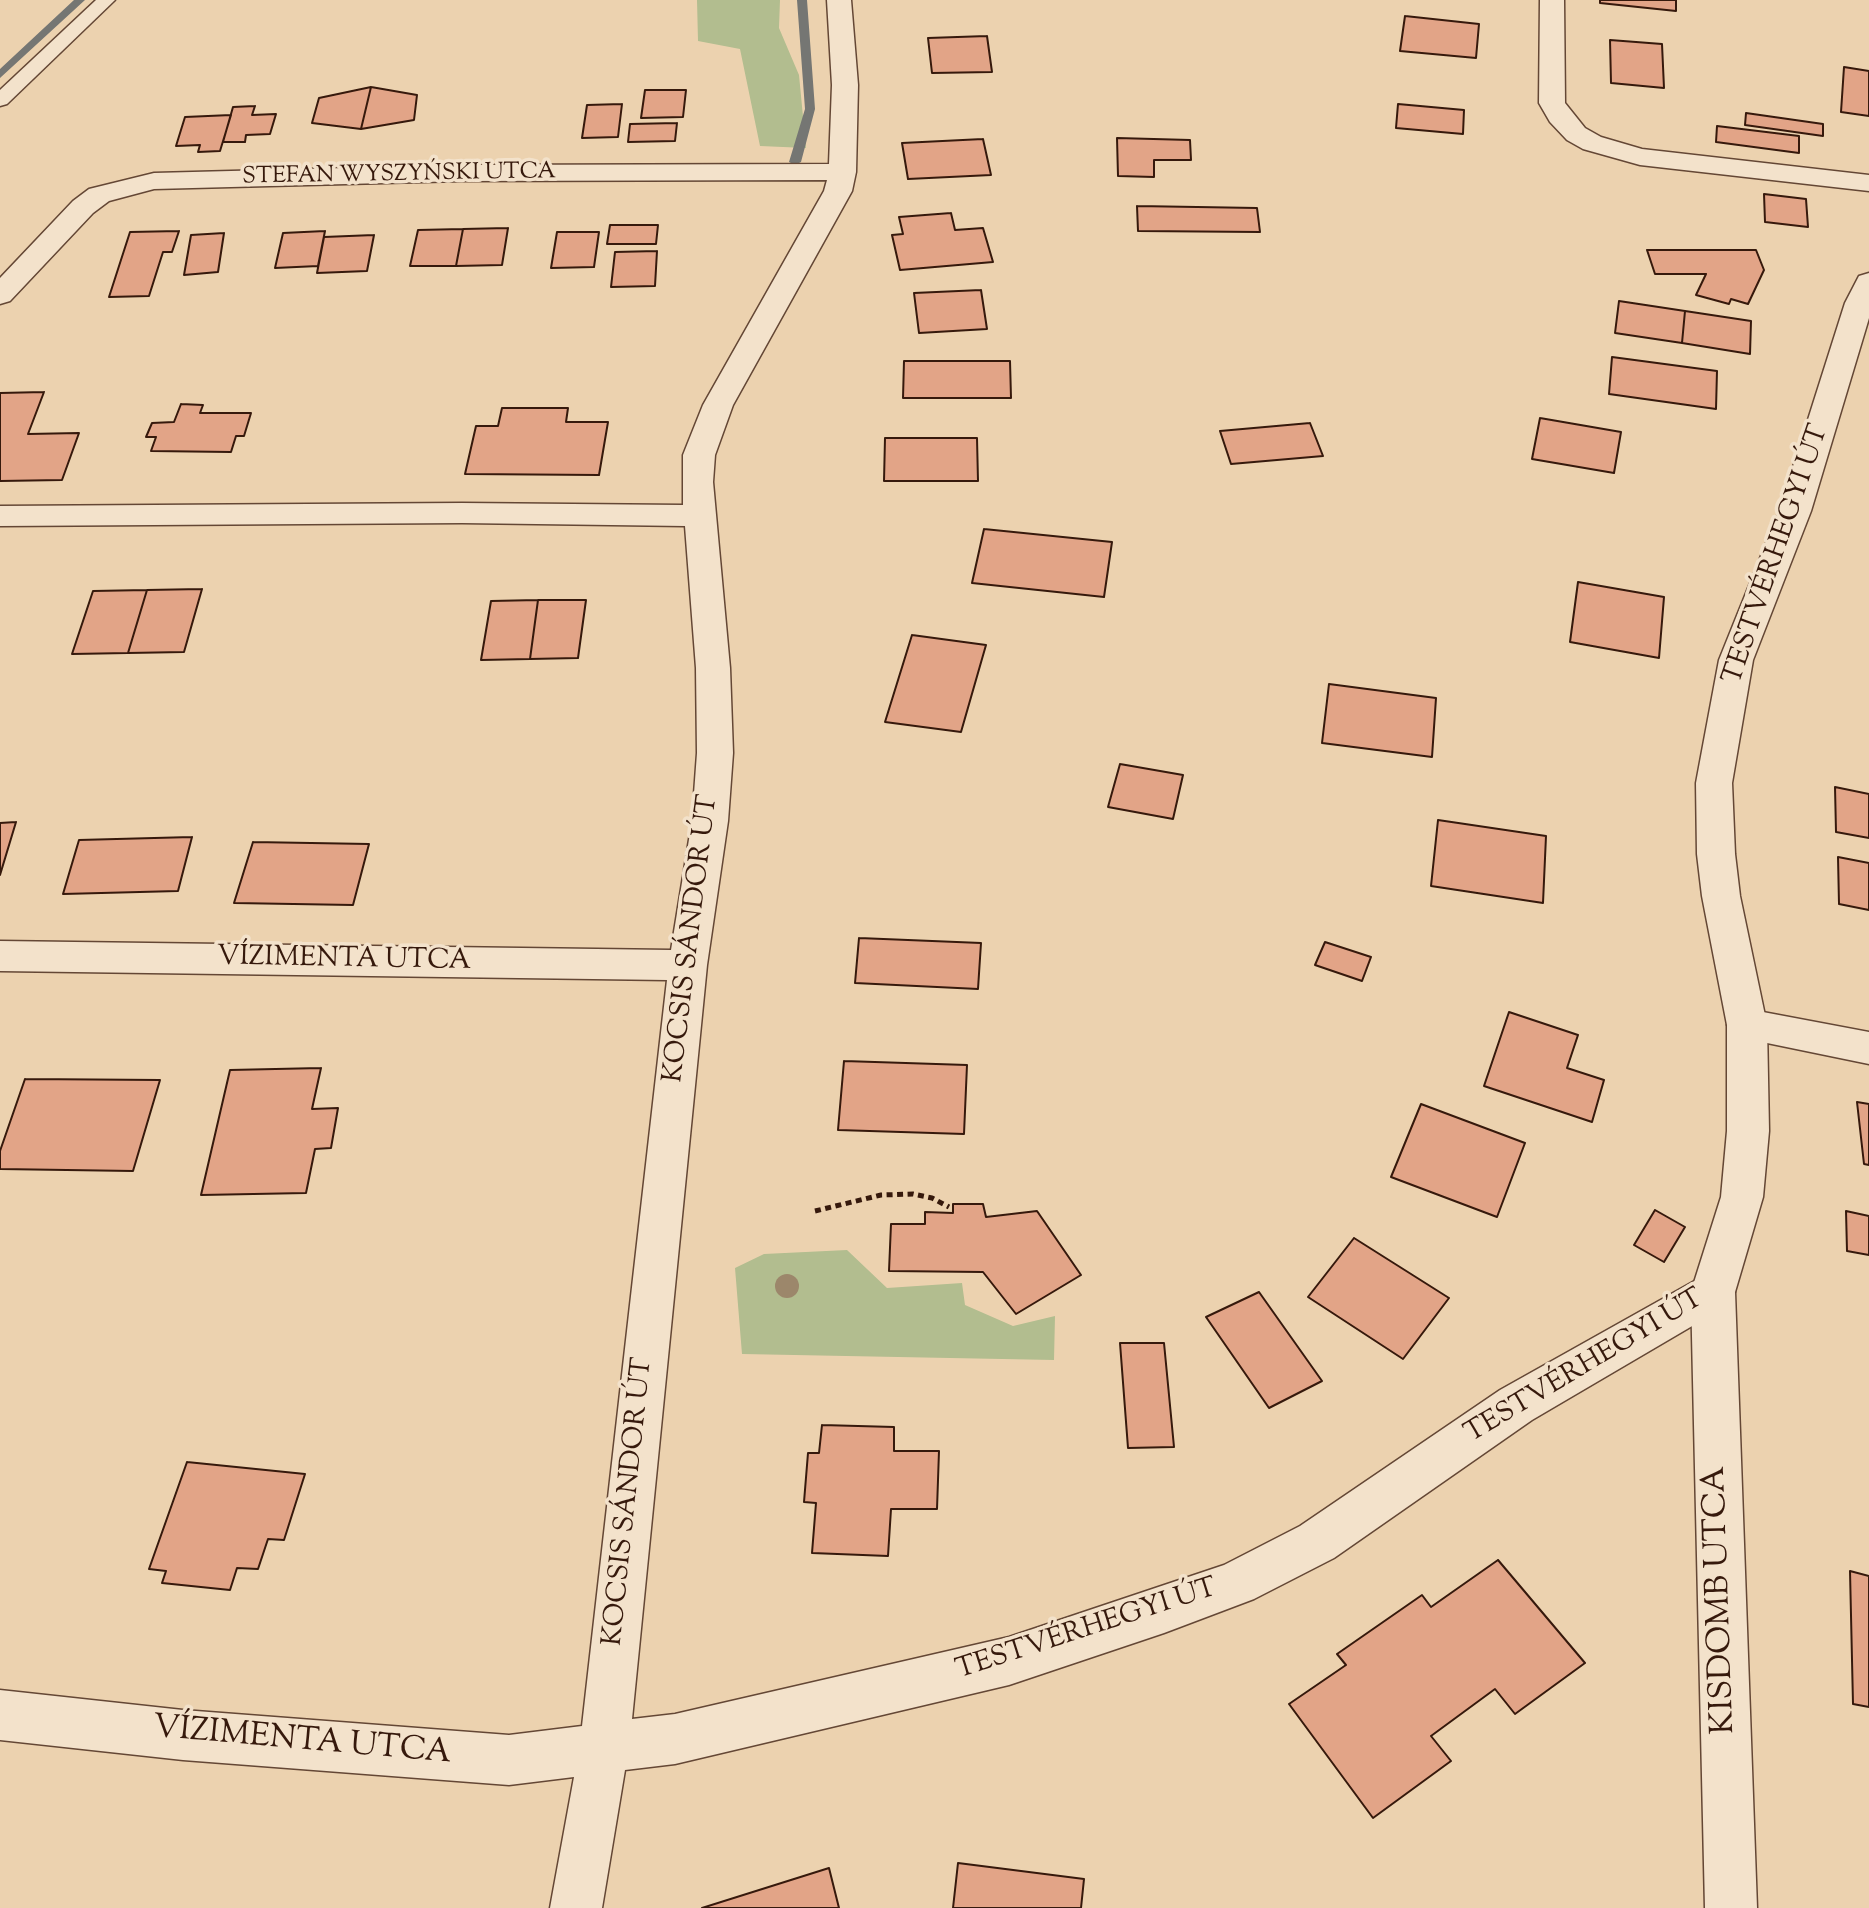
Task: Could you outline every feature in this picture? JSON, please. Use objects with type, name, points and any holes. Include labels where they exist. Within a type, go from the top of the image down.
[{"type":"street","name":"KOCSIS SÁNDOR ÚT","points":[[576,1908],[604,1749],[688,965],[710,821],[715,753],[713,668],[697,482],[699,455],[718,405],[838,191],[842,172],[845,85],[839,0]]},
{"type":"street","points":[[1552,0],[1552,103],[1559,116],[1576,134],[1592,143],[1640,157],[1869,183]]},
{"type":"street","name":"STEFAN WYSZYŃSKI UTCA","points":[[0,295],[91,201],[119,188],[154,181],[383,174],[842,172]]},
{"type":"street","name":"TESTVÉRHEGYI ÚT","points":[[604,1749],[675,1739],[1009,1661],[1237,1583],[1317,1542],[1516,1405],[1713,1292],[1742,1197],[1748,1131],[1747,1025],[1721,896],[1716,854],[1714,783],[1736,660],[1794,511],[1858,303],[1869,282]]},
{"type":"street","points":[[0,516],[476,513],[700,516]]},
{"type":"street","name":"VÍZIMENTA UTCA","points":[[0,956],[688,965]]},
{"type":"street","points":[[1747,1025],[1869,1048]]},
{"type":"street","name":"KISDOMB UTCA","points":[[1713,1292],[1731,1908]]},
{"type":"street","name":"VÍZIMENTA UTCA","points":[[0,1715],[183,1735],[509,1760],[604,1749]]},
{"type":"lane","points":[[0,100],[106,0]]},
{"type":"path","points":[[815,1211],[881,1195],[913,1194],[932,1198],[949,1207]]},
{"type":"green space","points":[[697,0],[780,0],[779,28],[799,75],[806,148],[760,146],[740,49],[698,41]]},
{"type":"green space","points":[[847,1250],[887,1288],[962,1283],[965,1305],[1013,1326],[1055,1316],[1054,1360],[742,1354],[735,1268],[764,1254]]},
{"type":"building","points":[[1600,0],[1676,0],[1676,11],[1600,3]]},
{"type":"building","points":[[1405,16],[1479,24],[1476,58],[1400,51]]},
{"type":"building","points":[[987,36],[992,72],[932,73],[928,38]]},
{"type":"building","points":[[1610,40],[1662,44],[1664,88],[1611,83]]},
{"type":"building","points":[[1844,67],[1869,71],[1869,116],[1841,112]]},
{"type":"building","points":[[371,87],[417,95],[414,120],[361,129]]},
{"type":"building","points":[[371,87],[361,129],[312,123],[319,98]]},
{"type":"building","points":[[645,90],[686,90],[683,117],[641,118]]},
{"type":"building","points":[[622,104],[618,137],[582,138],[587,105]]},
{"type":"building","points":[[1398,104],[1464,110],[1463,134],[1396,128]]},
{"type":"building","points":[[255,106],[252,115],[276,114],[270,134],[246,135],[245,142],[223,142],[233,107]]},
{"type":"building","points":[[1746,113],[1823,124],[1823,136],[1745,125]]},
{"type":"building","points":[[231,115],[220,151],[198,152],[200,145],[176,146],[185,117]]},
{"type":"building","points":[[677,123],[675,141],[628,142],[630,124]]},
{"type":"building","points":[[1717,126],[1799,136],[1799,153],[1716,142]]},
{"type":"building","points":[[1117,138],[1190,140],[1191,160],[1154,160],[1154,177],[1118,176]]},
{"type":"building","points":[[983,139],[991,175],[908,179],[902,143]]},
{"type":"building","points":[[1764,194],[1806,199],[1808,227],[1765,222]]},
{"type":"building","points":[[1137,206],[1257,208],[1260,232],[1138,231]]},
{"type":"building","points":[[951,213],[955,230],[983,228],[993,262],[900,270],[892,235],[903,234],[899,217]]},
{"type":"building","points":[[610,225],[658,225],[656,244],[607,244]]},
{"type":"building","points":[[508,228],[502,265],[456,266],[463,229]]},
{"type":"building","points":[[463,229],[456,266],[410,266],[418,230]]},
{"type":"building","points":[[179,231],[172,252],[163,252],[149,296],[109,297],[130,232]]},
{"type":"building","points":[[325,231],[318,266],[275,268],[283,233]]},
{"type":"building","points":[[557,232],[599,232],[594,267],[551,268]]},
{"type":"building","points":[[224,233],[218,272],[184,275],[191,235]]},
{"type":"building","points":[[374,235],[367,271],[317,273],[324,237]]},
{"type":"building","points":[[1647,250],[1756,250],[1764,270],[1748,304],[1731,299],[1729,304],[1696,295],[1706,274],[1655,274]]},
{"type":"building","points":[[657,251],[655,286],[611,287],[615,252]]},
{"type":"building","points":[[981,290],[987,329],[919,333],[914,293]]},
{"type":"building","points":[[1619,301],[1685,311],[1682,343],[1615,333]]},
{"type":"building","points":[[1685,311],[1751,321],[1750,354],[1682,343]]},
{"type":"building","points":[[1612,357],[1717,371],[1716,409],[1609,394]]},
{"type":"building","points":[[904,361],[1010,361],[1011,398],[903,398]]},
{"type":"building","points":[[44,392],[28,434],[79,433],[62,480],[0,481],[0,393]]},
{"type":"building","points":[[181,404],[203,405],[200,413],[251,413],[244,436],[236,436],[231,452],[151,451],[156,437],[146,437],[152,423],[174,422]]},
{"type":"building","points":[[502,408],[568,408],[566,422],[608,422],[599,475],[465,474],[476,426],[498,426]]},
{"type":"building","points":[[1540,418],[1621,432],[1614,473],[1532,459]]},
{"type":"building","points":[[1310,423],[1323,456],[1231,464],[1220,431]]},
{"type":"building","points":[[885,438],[977,438],[978,481],[884,481]]},
{"type":"building","points":[[984,529],[1112,542],[1104,597],[972,583]]},
{"type":"building","points":[[1578,582],[1664,597],[1659,658],[1570,642]]},
{"type":"building","points":[[202,589],[184,652],[128,653],[147,590]]},
{"type":"building","points":[[147,590],[128,653],[72,654],[93,591]]},
{"type":"building","points":[[538,600],[530,659],[481,660],[491,601]]},
{"type":"building","points":[[538,600],[586,600],[578,658],[530,659]]},
{"type":"building","points":[[912,635],[986,645],[961,732],[885,722]]},
{"type":"building","points":[[1329,684],[1436,698],[1432,757],[1322,743]]},
{"type":"building","points":[[1120,764],[1183,775],[1173,819],[1108,807]]},
{"type":"building","points":[[1835,787],[1869,794],[1869,838],[1836,832]]},
{"type":"building","points":[[1438,820],[1546,836],[1543,903],[1431,886]]},
{"type":"building","points":[[16,822],[0,875],[0,823]]},
{"type":"building","points":[[192,837],[178,891],[63,894],[79,840]]},
{"type":"building","points":[[253,842],[369,844],[353,905],[234,903]]},
{"type":"building","points":[[1838,857],[1869,863],[1869,910],[1839,904]]},
{"type":"building","points":[[859,938],[981,943],[978,989],[855,983]]},
{"type":"building","points":[[1325,942],[1371,957],[1362,981],[1315,965]]},
{"type":"building","points":[[1509,1012],[1578,1035],[1567,1068],[1604,1080],[1592,1122],[1484,1086]]},
{"type":"building","points":[[844,1061],[967,1065],[964,1134],[838,1130]]},
{"type":"building","points":[[321,1068],[312,1109],[338,1108],[331,1148],[315,1149],[306,1193],[201,1195],[230,1070]]},
{"type":"building","points":[[25,1079],[160,1080],[133,1171],[0,1169],[0,1151]]},
{"type":"building","points":[[1857,1102],[1869,1104],[1869,1165],[1864,1164]]},
{"type":"building","points":[[1421,1104],[1525,1143],[1497,1217],[1391,1177]]},
{"type":"building","points":[[953,1204],[983,1204],[986,1217],[1037,1211],[1081,1275],[1016,1314],[983,1272],[889,1271],[891,1224],[925,1224],[925,1212],[953,1213]]},
{"type":"building","points":[[1655,1210],[1685,1227],[1664,1262],[1634,1245]]},
{"type":"building","points":[[1846,1211],[1869,1216],[1869,1255],[1847,1251]]},
{"type":"building","points":[[1354,1238],[1449,1298],[1403,1359],[1308,1297]]},
{"type":"building","points":[[1259,1292],[1322,1381],[1269,1408],[1206,1317]]},
{"type":"building","points":[[1120,1343],[1164,1343],[1174,1447],[1128,1448]]},
{"type":"building","points":[[822,1425],[894,1427],[894,1451],[939,1451],[937,1509],[891,1509],[888,1556],[812,1553],[816,1503],[804,1502],[808,1453],[819,1453]]},
{"type":"building","points":[[187,1462],[305,1474],[284,1540],[268,1539],[258,1569],[237,1568],[230,1590],[162,1583],[166,1571],[149,1569]]},
{"type":"building","points":[[1498,1560],[1585,1663],[1515,1714],[1495,1689],[1431,1736],[1451,1761],[1373,1818],[1289,1704],[1346,1665],[1337,1654],[1422,1595],[1431,1607]]},
{"type":"building","points":[[1850,1571],[1869,1576],[1869,1707],[1853,1704]]},
{"type":"building","points":[[958,1863],[1084,1879],[1081,1908],[953,1908]]},
{"type":"building","points":[[829,1868],[839,1908],[702,1908]]},
{"type":"waterway","points":[[0,75],[80,0]]},
{"type":"waterway","points":[[795,162],[810,109],[802,0]]}]
